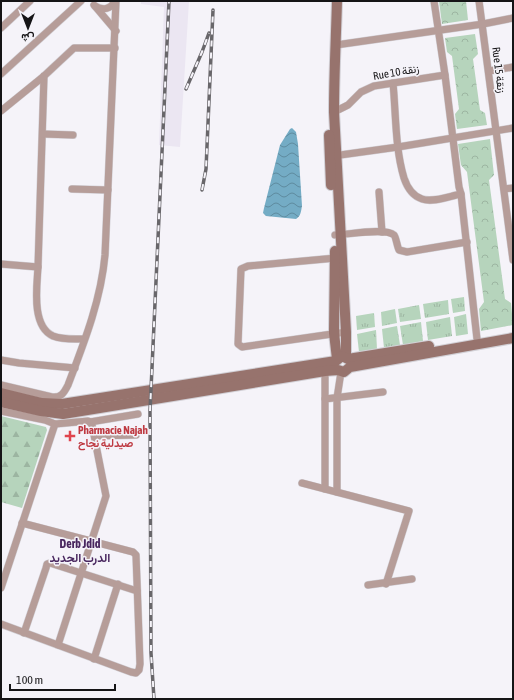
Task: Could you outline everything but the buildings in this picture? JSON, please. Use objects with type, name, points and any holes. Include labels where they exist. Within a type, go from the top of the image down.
[{"type":"main road","points":[[333,156],[337,1]]},
{"type":"main road","points":[[334,76],[328,90],[328,96],[346,332],[342,364]]},
{"type":"main road","points":[[338,235],[334,333],[342,364]]},
{"type":"main road","points":[[1,402],[63,414],[325,371],[342,364],[513,332]]},
{"type":"main road","points":[[1,393],[42,403],[62,404],[513,338]]},
{"type":"street","points":[[1,28],[30,1]]},
{"type":"street","points":[[1,74],[81,1]]},
{"type":"street","points":[[93,3],[100,8],[107,8],[116,1]]},
{"type":"street","points":[[1,385],[52,397],[59,397],[66,390],[94,312],[104,272],[116,31],[116,1]]},
{"type":"street","points":[[434,1],[461,194],[477,339]]},
{"type":"street","name":"Rue 15 زنقة","points":[[479,1],[511,232],[513,260]]},
{"type":"street","points":[[93,3],[116,31]]},
{"type":"street","points":[[336,45],[483,24],[513,18]]},
{"type":"street","points":[[1,111],[44,76],[74,48],[115,48]]},
{"type":"street","points":[[488,71],[513,67]]},
{"type":"street","name":"Rue 10 زنقة","points":[[334,112],[348,105],[361,92],[374,86],[445,75]]},
{"type":"street","points":[[44,76],[36,298],[37,309],[43,327],[50,334],[61,338],[84,339]]},
{"type":"street","points":[[393,83],[398,147],[404,179],[410,190],[416,196],[431,200],[461,194]]},
{"type":"street","points":[[333,156],[513,128]]},
{"type":"street","points":[[43,134],[73,136]]},
{"type":"street","points":[[72,188],[108,190]]},
{"type":"street","points":[[504,189],[513,188]]},
{"type":"street","points":[[379,192],[382,232]]},
{"type":"street","points":[[338,235],[382,232],[392,234],[395,237],[399,250],[403,252],[467,242]]},
{"type":"street","points":[[336,258],[248,266],[242,269],[238,344],[242,347],[346,332]]},
{"type":"street","points":[[1,264],[38,267]]},
{"type":"street","points":[[1,360],[74,368]]},
{"type":"street","points":[[337,492],[337,398],[342,364]]},
{"type":"street","points":[[325,371],[325,489]]},
{"type":"street","points":[[325,399],[383,392]]},
{"type":"street","points":[[1,411],[45,420],[55,424],[90,422],[138,414]]},
{"type":"street","points":[[58,645],[106,496],[95,436],[90,422]]},
{"type":"street","points":[[1,588],[55,424]]},
{"type":"street","points":[[95,436],[136,435]]},
{"type":"street","points":[[302,483],[409,511],[386,584]]},
{"type":"street","points":[[1,624],[131,672],[136,673],[139,670],[136,555],[132,552],[22,524]]},
{"type":"street","points":[[24,633],[47,564],[50,563],[137,591]]},
{"type":"street","points":[[368,586],[412,579]]},
{"type":"street","points":[[94,659],[118,584]]},
{"type":"shaded area","points":[[141,1],[189,1],[180,147],[159,145],[164,7],[141,4]]},
{"type":"green space","points":[[439,1],[466,1],[468,20],[442,24]]},
{"type":"green space","points":[[475,34],[478,54],[473,59],[480,110],[485,113],[487,125],[457,129],[455,114],[459,109],[452,56],[447,52],[445,38]]},
{"type":"green space","points":[[490,139],[494,175],[489,180],[505,299],[511,303],[513,325],[481,331],[479,309],[484,302],[467,172],[461,165],[458,144]]},
{"type":"green space","points":[[464,297],[465,311],[453,313],[451,299]]},
{"type":"green space","points":[[448,300],[449,314],[425,318],[423,304]]},
{"type":"green space","points":[[419,305],[421,319],[400,322],[398,309]]},
{"type":"green space","points":[[395,309],[397,323],[382,326],[381,312]]},
{"type":"green space","points":[[374,313],[375,327],[357,330],[356,316]]},
{"type":"green space","points":[[466,314],[468,334],[456,336],[454,317]]},
{"type":"green space","points":[[450,317],[452,336],[428,340],[426,322]]},
{"type":"green space","points":[[421,322],[423,341],[403,345],[400,326]]},
{"type":"green space","points":[[397,326],[400,345],[384,348],[382,329]]},
{"type":"green space","points":[[376,330],[377,349],[359,352],[357,334]]},
{"type":"green space","points":[[1,416],[46,427],[47,430],[22,508],[1,502]]},
{"type":"water","points":[[292,128],[296,132],[298,144],[302,206],[300,213],[296,219],[266,216],[263,213],[280,145]]},
{"type":"railway","points":[[154,699],[151,653],[150,411],[169,1]]},
{"type":"railway","points":[[202,190],[206,169],[213,10]]},
{"type":"railway","points":[[186,89],[209,33]]},
{"type":"place","name":"Pharmacie Najah صيدلية نجاح","points":[[70,436]]},
{"type":"district","name":"Derb Jdid الدرب الجديد","points":[[80,551]]}]
